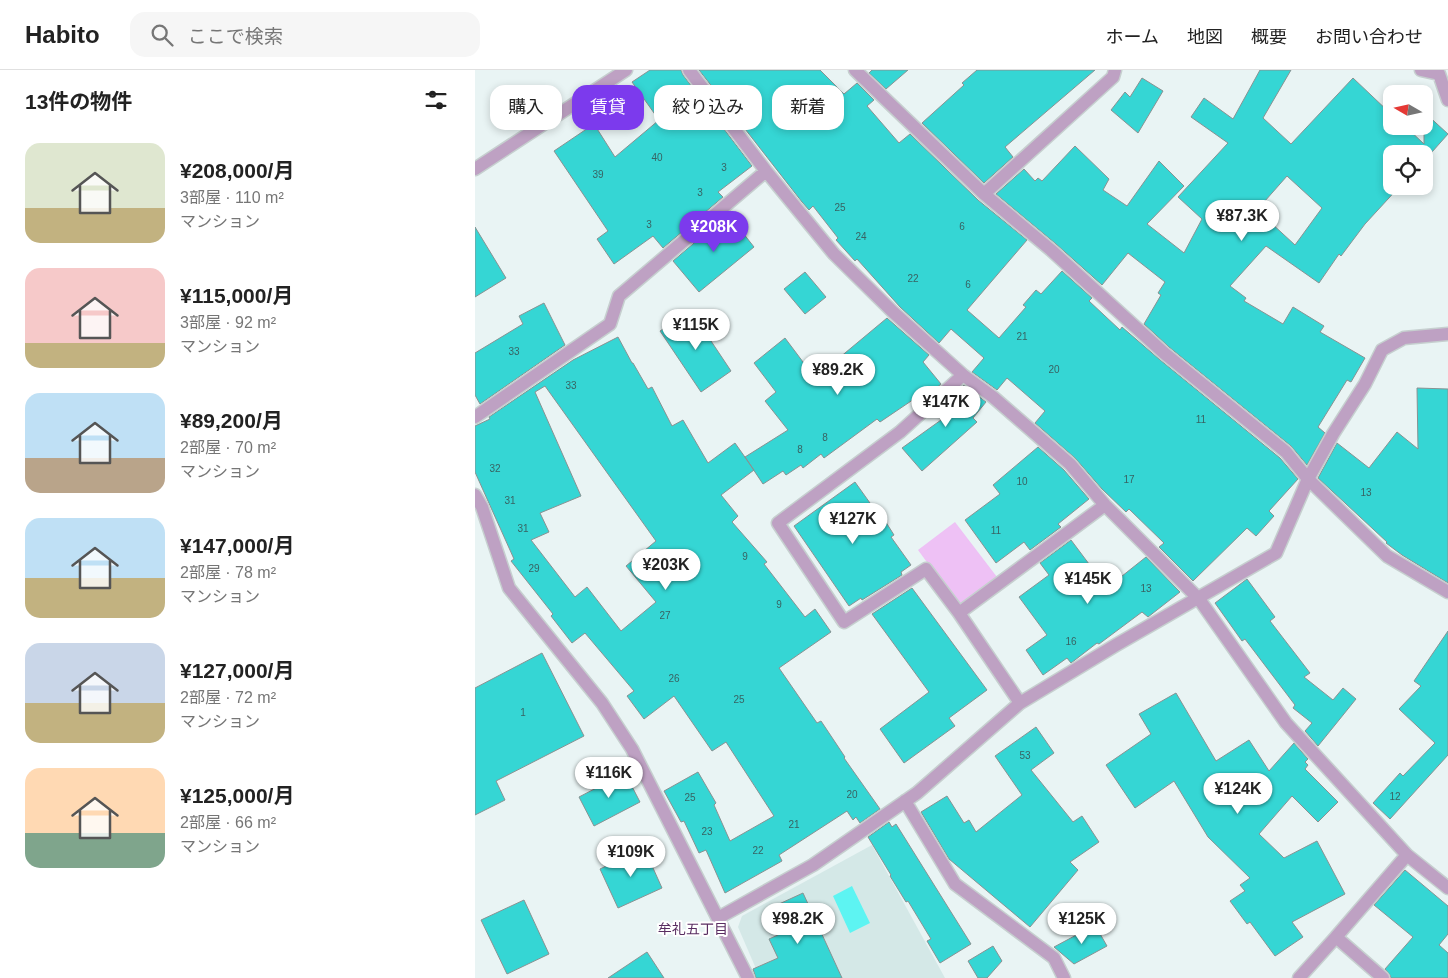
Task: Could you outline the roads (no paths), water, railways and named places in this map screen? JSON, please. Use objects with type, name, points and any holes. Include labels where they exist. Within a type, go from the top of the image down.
[{"type":"street","points":[[475,169],[626,70]]},
{"type":"street","points":[[689,70],[834,254],[893,312],[963,375],[993,397],[1070,464],[1105,505],[1199,599],[1286,723],[1407,855],[1448,888]]},
{"type":"street","points":[[855,70],[984,194],[1051,250],[1164,353],[1286,452],[1308,479],[1387,556],[1448,592]]},
{"type":"street","points":[[984,194],[1113,77],[1115,70]]},
{"type":"street","points":[[1421,70],[1439,72],[1448,100]]},
{"type":"street","points":[[475,417],[610,324],[619,296],[766,170]]},
{"type":"street","points":[[719,918],[813,865],[917,793],[1020,703],[1277,554],[1308,479],[1333,434],[1365,384],[1382,350],[1404,338],[1448,334]]},
{"type":"street","points":[[963,375],[900,432],[778,523],[844,622],[926,569],[959,613],[1020,703]]},
{"type":"street","points":[[475,496],[482,507],[509,588],[602,703],[631,748],[748,978]]},
{"type":"street","points":[[959,613],[1105,505]]},
{"type":"street","points":[[905,801],[955,884],[1054,958],[1064,978]]},
{"type":"street","points":[[1299,978],[1407,855]]},
{"type":"street","points":[[1336,938],[1383,978]]},
{"type":"water","points":[[852,886],[870,923],[850,933],[833,896]]},
{"type":"district","name":"牟礼五丁目","points":[[693,929]]}]
